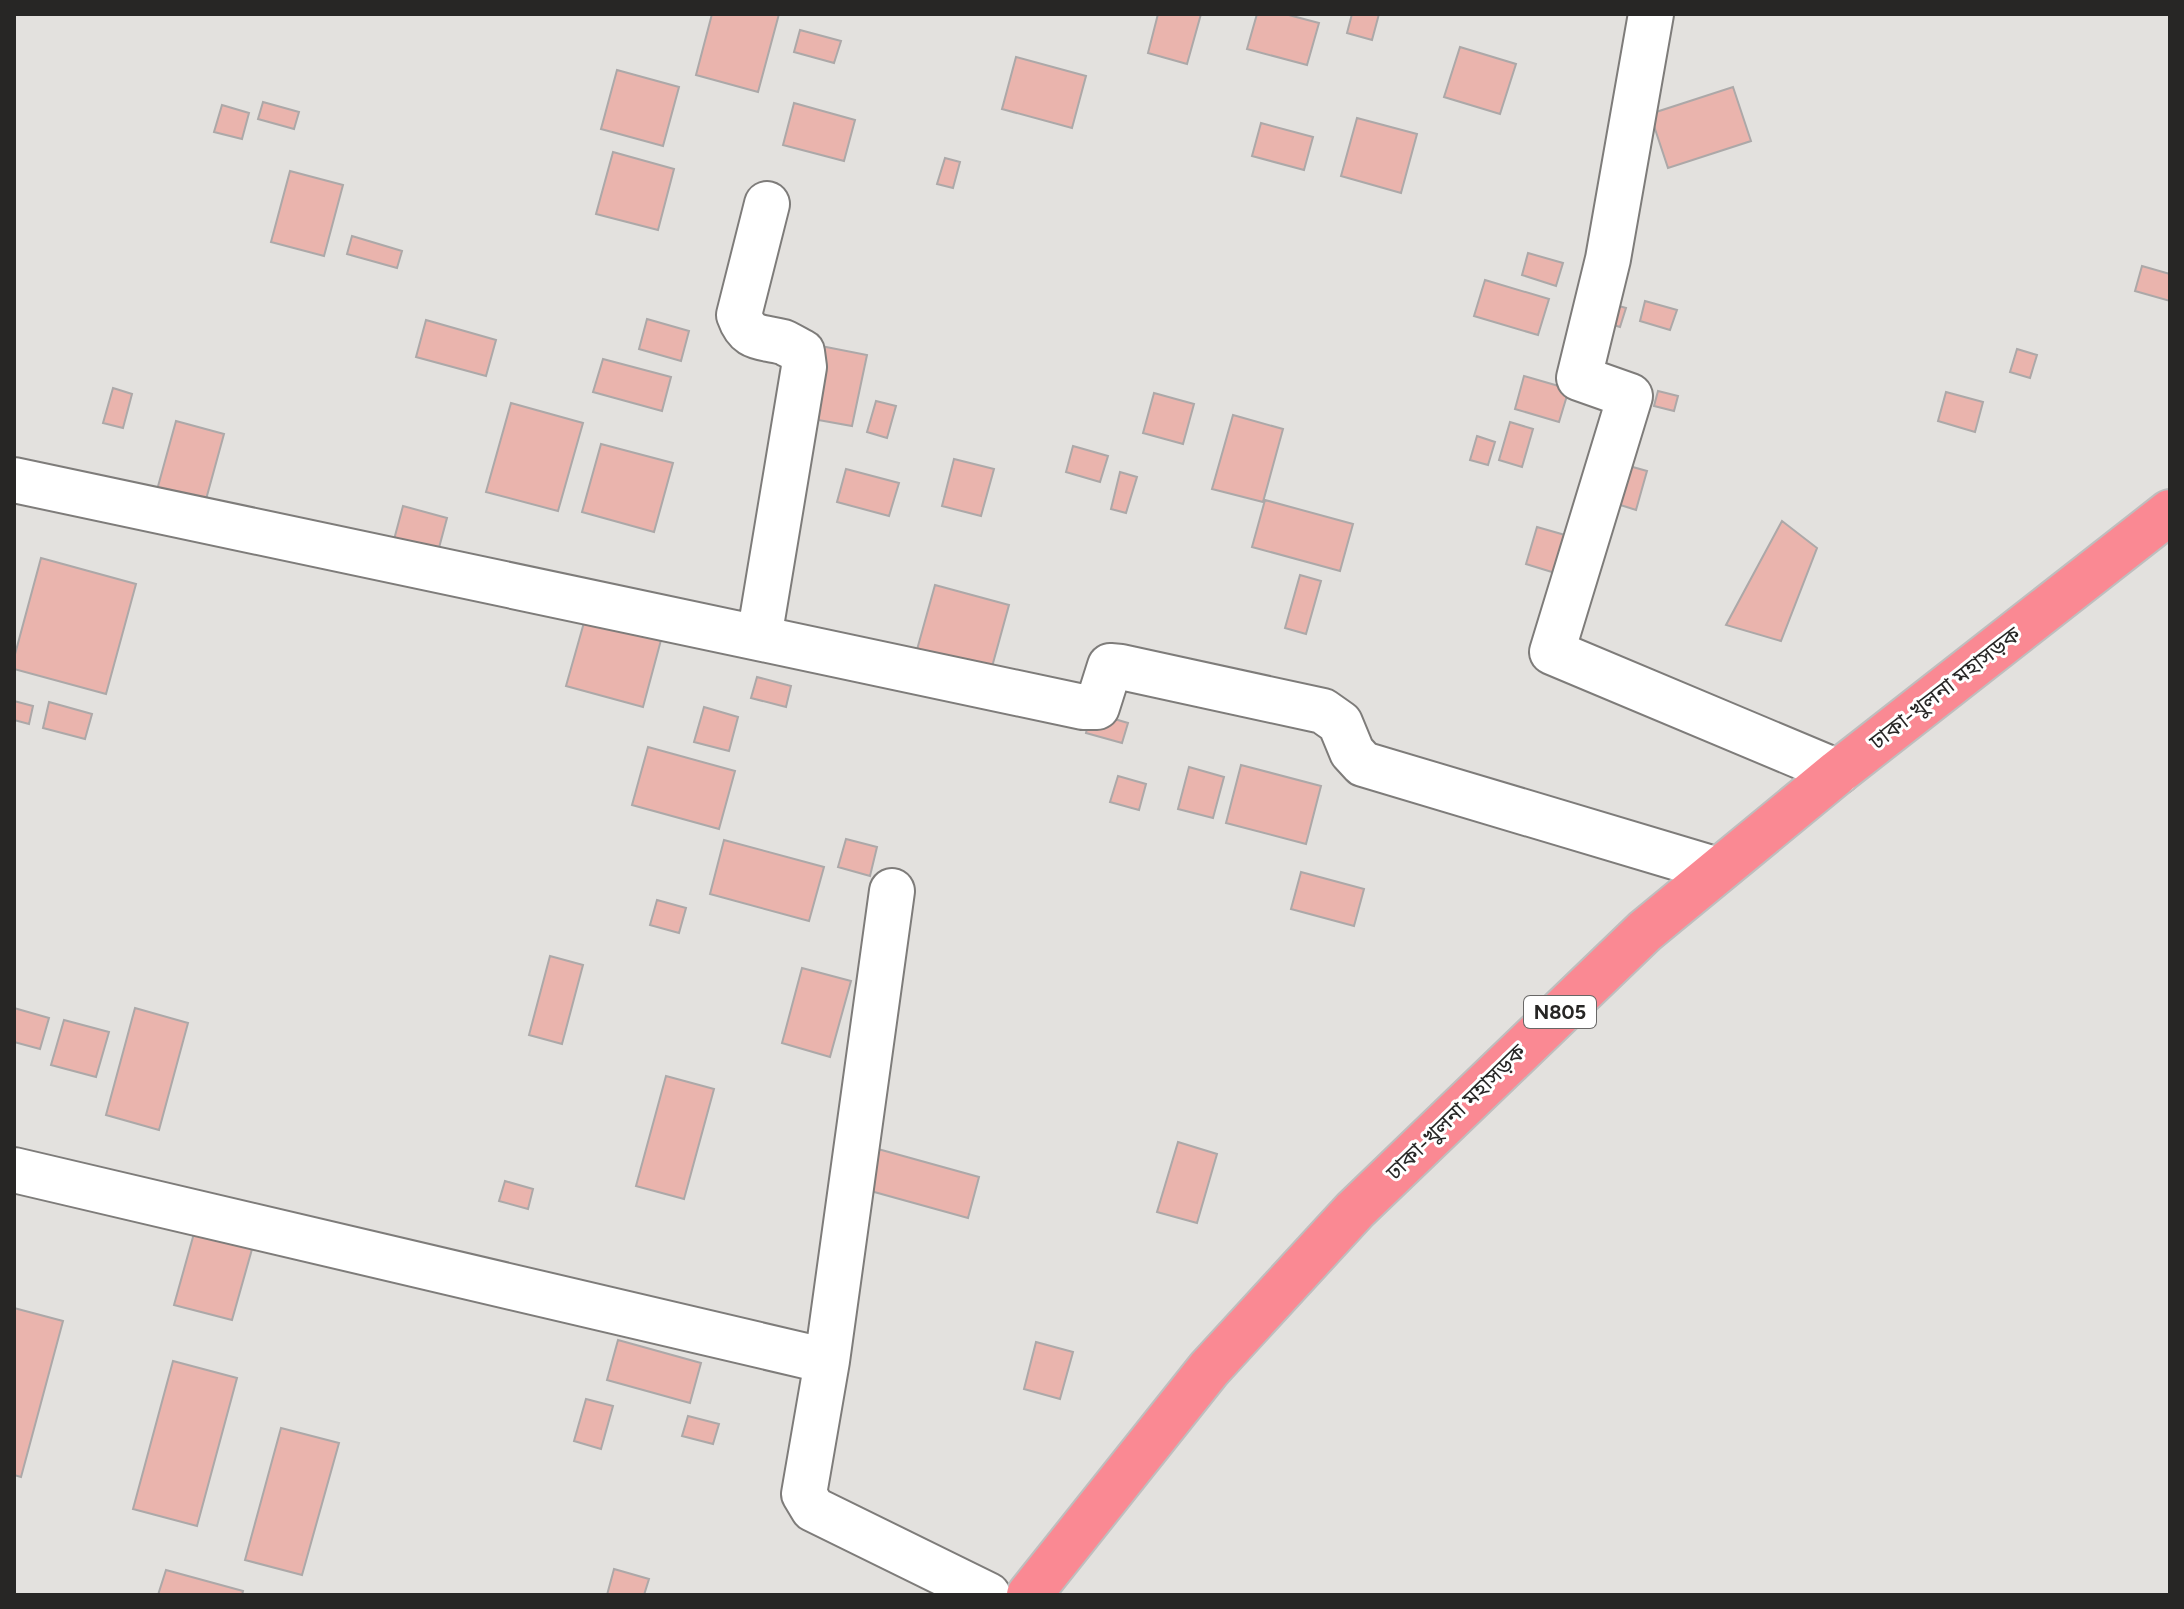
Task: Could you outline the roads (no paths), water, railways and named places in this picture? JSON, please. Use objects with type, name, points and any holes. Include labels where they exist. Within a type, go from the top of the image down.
[{"type":"highway","name":"ঢাকা-খুলনা মহাসড়ক","points":[[1029,1595],[1209,1369],[1355,1210],[1645,931],[1838,772],[2170,512]]},
{"type":"street","points":[[1651,14],[1608,259],[1579,378],[1630,396],[1552,652],[1838,772]]},
{"type":"street","points":[[759,638],[804,367],[802,352],[785,343],[755,337],[743,328],[739,315],[767,204]]},
{"type":"street","points":[[14,480],[1083,707],[1097,707],[1110,666],[1323,711],[1340,723],[1352,752],[1363,764],[1718,870]]},
{"type":"street","points":[[892,891],[827,1361],[804,1494],[813,1509],[988,1595]]},
{"type":"street","points":[[14,1170],[827,1361]]}]
